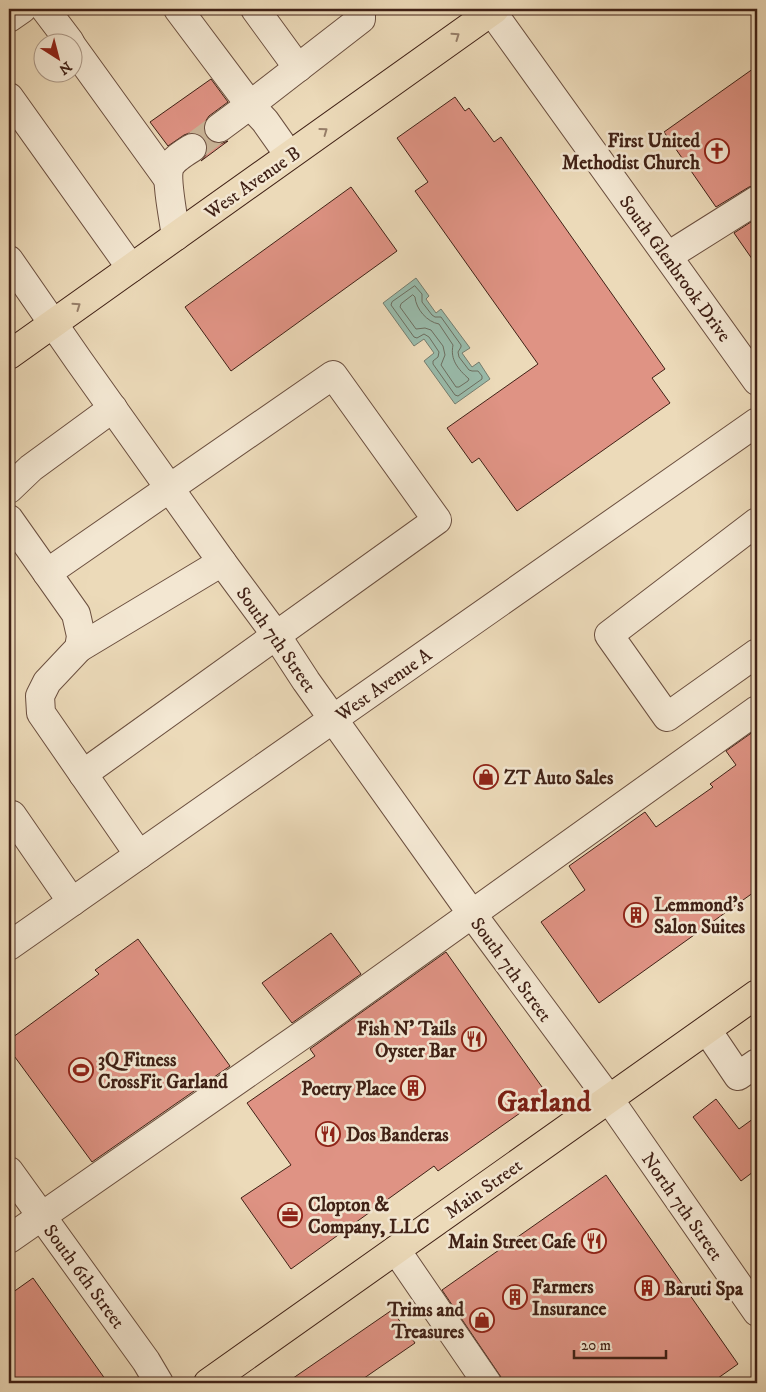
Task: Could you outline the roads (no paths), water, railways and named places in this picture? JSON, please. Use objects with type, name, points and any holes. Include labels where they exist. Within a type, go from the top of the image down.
[{"type":"main road","name":"West Avenue B","points":[[9,355],[493,10]]},
{"type":"main road","name":"Main Street","points":[[208,1383],[757,994]]},
{"type":"street","points":[[9,18],[22,9]]},
{"type":"street","points":[[45,9],[62,32]]},
{"type":"street","points":[[178,9],[289,155]]},
{"type":"street","points":[[255,9],[298,68]]},
{"type":"street","points":[[219,128],[250,106],[360,19],[361,9]]},
{"type":"street","name":"South Glenbrook Drive","points":[[493,10],[757,380]]},
{"type":"street","points":[[82,60],[168,180]]},
{"type":"street","points":[[9,97],[131,268]]},
{"type":"street","points":[[176,236],[168,180],[170,168],[177,159],[192,148]]},
{"type":"street","points":[[668,256],[757,200]]},
{"type":"street","name":"South 7th Street","points":[[9,260],[472,914],[609,1099]]},
{"type":"street","points":[[47,573],[333,375],[437,520],[83,774]]},
{"type":"street","points":[[9,489],[30,468],[113,408]]},
{"type":"street","name":"West Avenue A","points":[[9,946],[757,422]]},
{"type":"street","points":[[9,519],[76,614],[81,636],[79,648]]},
{"type":"street","points":[[757,522],[609,635],[667,717],[757,653]]},
{"type":"street","points":[[139,855],[41,713],[40,696],[47,682],[79,648],[222,562]]},
{"type":"street","points":[[9,1239],[321,1022],[757,710]]},
{"type":"street","points":[[10,814],[72,902]]},
{"type":"street","points":[[707,1030],[738,1076],[757,1063]]},
{"type":"street","name":"North 7th Street","points":[[609,1099],[757,1312]]},
{"type":"street","name":"South 6th Street","points":[[9,1171],[146,1361],[159,1383]]},
{"type":"street","points":[[396,1250],[486,1383]]},
{"type":"water","points":[[416,278],[429,296],[426,299],[436,313],[441,309],[470,348],[462,353],[472,367],[479,362],[490,379],[455,404],[424,361],[434,353],[424,339],[414,346],[383,303]]},
{"type":"tunnel","points":[[192,148],[219,128]]},
{"type":"place","name":"First United Methodist Church","points":[[717,151]]},
{"type":"place","name":"ZT Auto Sales","points":[[486,777]]},
{"type":"place","name":"Lemmond's Salon Suites","points":[[636,915]]},
{"type":"place","name":"Fish N' Tails Oyster Bar","points":[[474,1039]]},
{"type":"place","name":"3Q Fitness CrossFit Garland","points":[[81,1070]]},
{"type":"place","name":"Poetry Place","points":[[413,1088]]},
{"type":"place","name":"Dos Banderas","points":[[328,1134]]},
{"type":"place","name":"Clopton & Company, LLC","points":[[290,1215]]},
{"type":"place","name":"Main Street Cafe","points":[[594,1241]]},
{"type":"place","name":"Baruti Spa","points":[[647,1288]]},
{"type":"place","name":"Farmers Insurance","points":[[515,1297]]},
{"type":"place","name":"Trims and Treasures","points":[[482,1320]]},
{"type":"district","name":"Garland","points":[[544,1101]]}]
